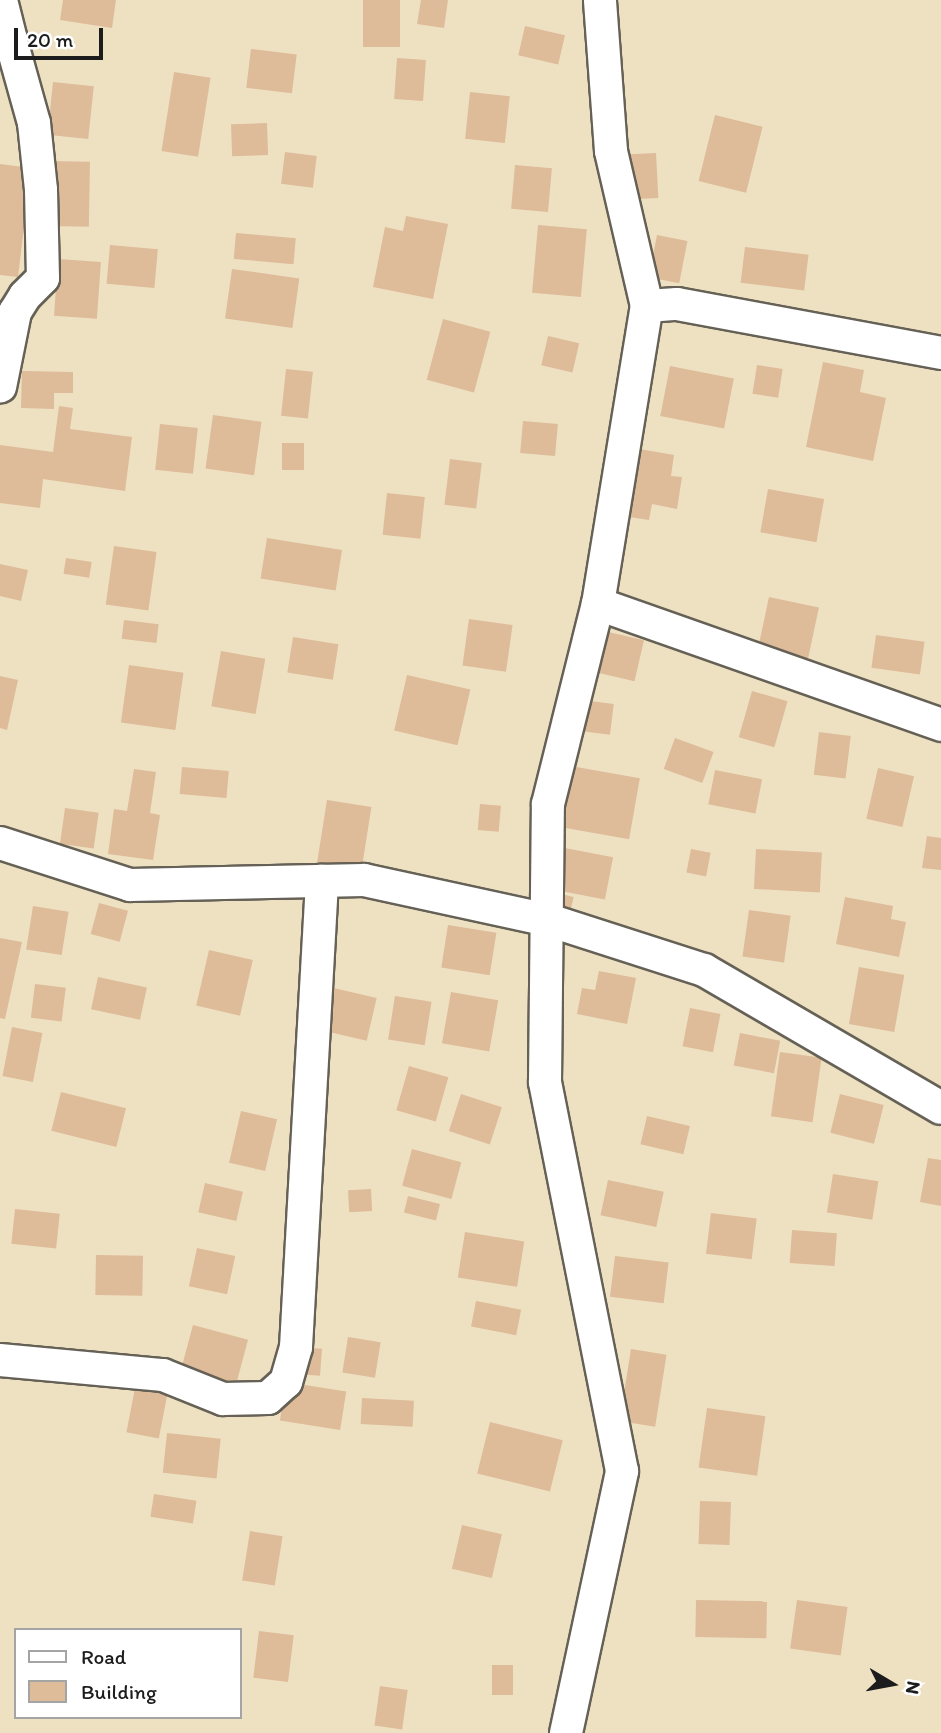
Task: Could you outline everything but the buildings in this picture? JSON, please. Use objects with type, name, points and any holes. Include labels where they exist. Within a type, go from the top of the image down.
[{"type":"street","points":[[0,387],[15,312],[24,296],[43,278],[41,190],[34,123],[5,37],[1,0]]},
{"type":"street","points":[[566,1733],[622,1471],[545,1082],[548,804],[598,604],[647,306],[611,151],[600,0]]},
{"type":"street","points":[[647,306],[677,304],[941,353]]},
{"type":"street","points":[[598,604],[941,725]]},
{"type":"street","points":[[0,843],[130,885],[364,880],[548,920],[704,970],[941,1108]]},
{"type":"street","points":[[0,1360],[163,1375],[223,1399],[268,1398],[286,1382],[296,1347],[322,881]]}]
